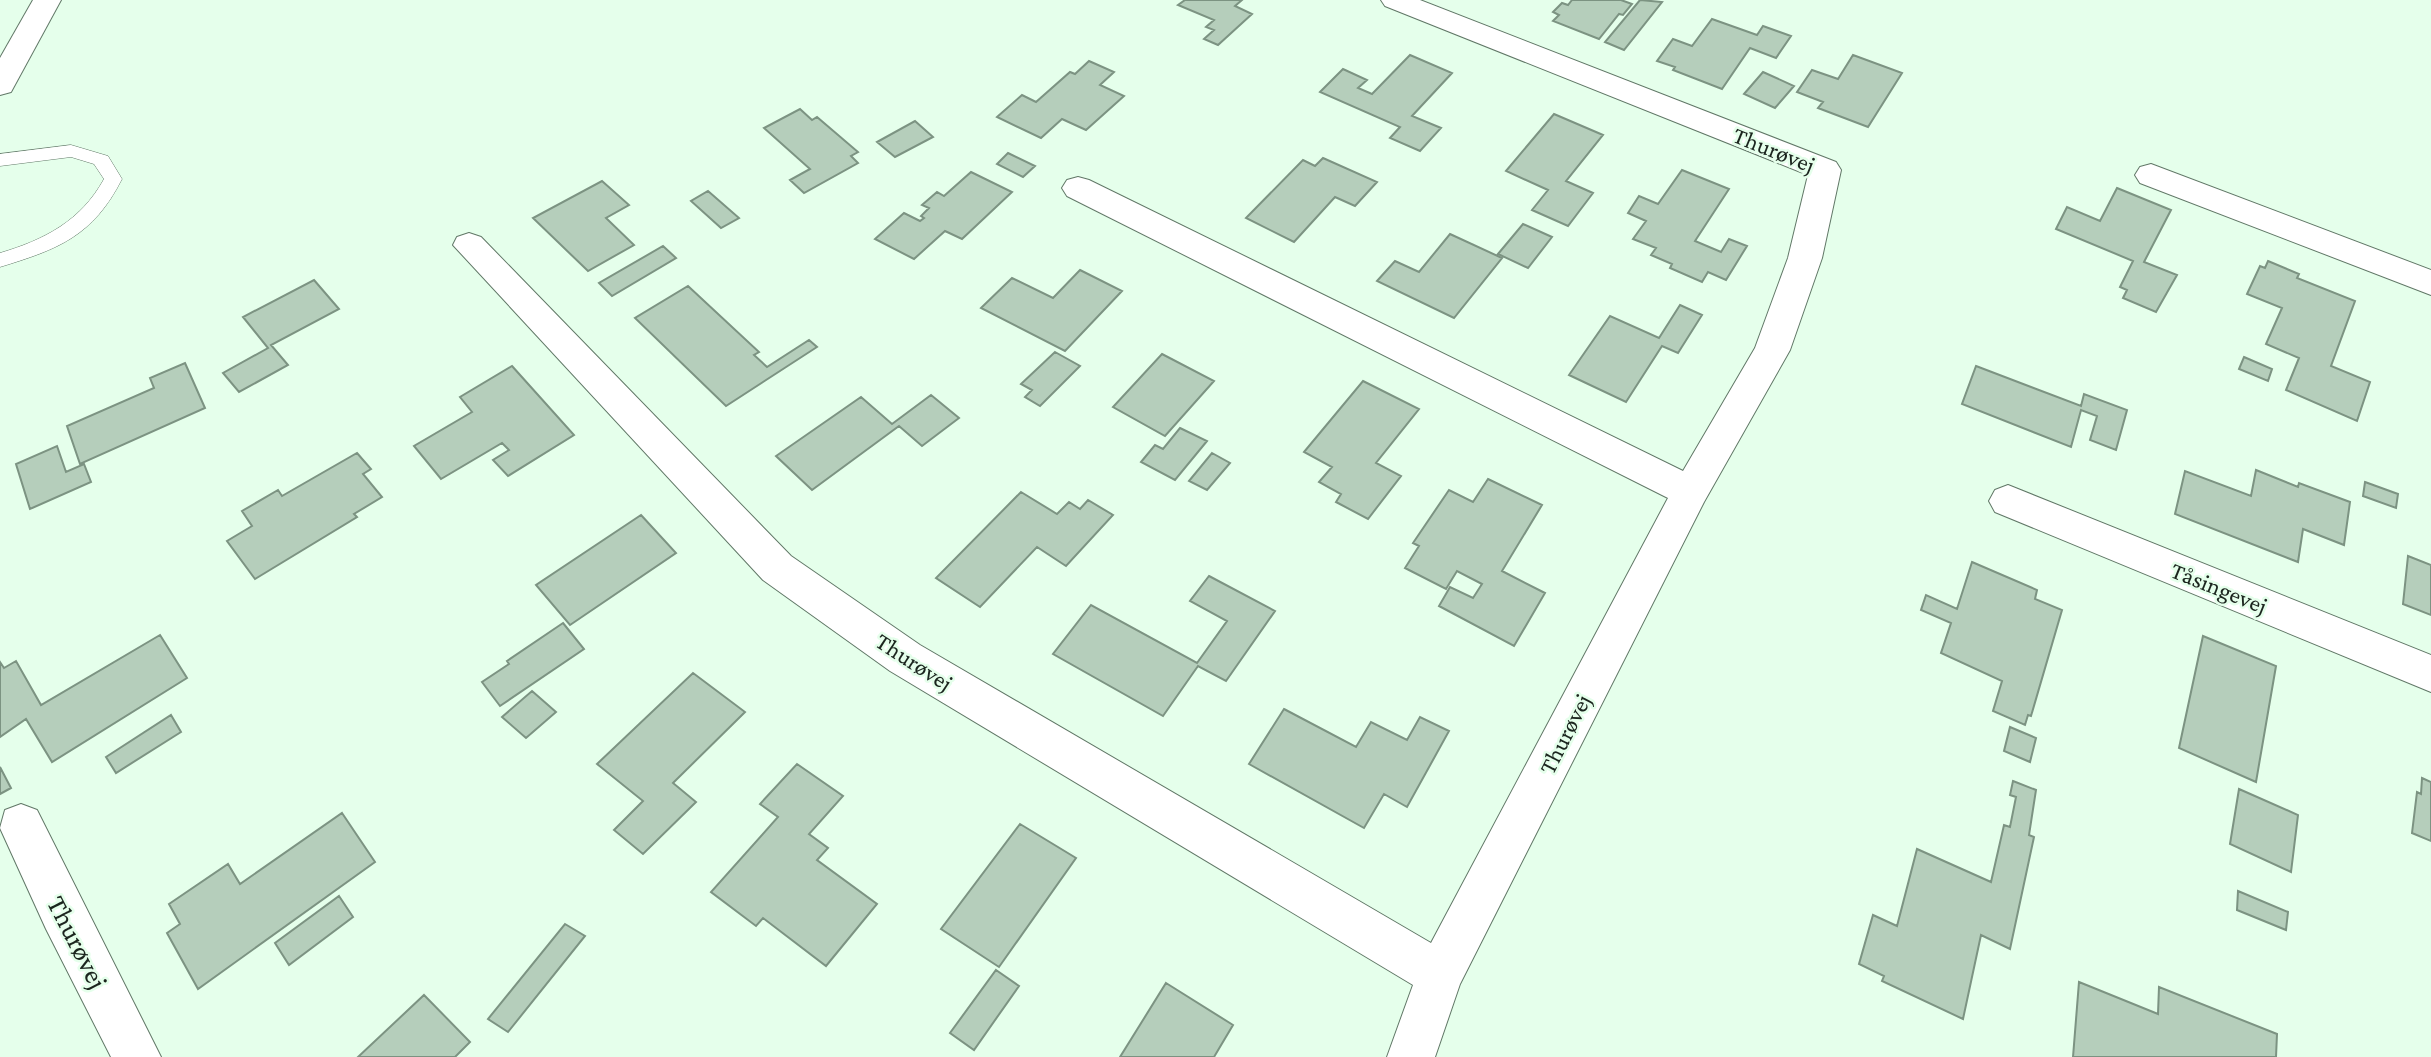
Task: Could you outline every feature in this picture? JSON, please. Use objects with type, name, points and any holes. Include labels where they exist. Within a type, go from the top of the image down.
[{"type":"street","points":[[0,85],[47,0]]},
{"type":"street","name":"Thurøvej","points":[[1395,0],[1825,170],[1805,258],[1772,350],[1690,492],[1440,975],[1411,1057]]},
{"type":"street","points":[[2151,175],[2431,283]]},
{"type":"street","points":[[1078,188],[1690,492]]},
{"type":"street","name":"Thurøvej","points":[[469,245],[777,568],[905,658],[1440,975]]},
{"type":"street","name":"Tåsingevej","points":[[2008,501],[2431,674]]},
{"type":"street","name":"Thurøvej","points":[[22,825],[62,913],[137,1057]]},
{"type":"lane","points":[[0,160],[71,151],[101,160],[113,179],[100,204],[71,230],[28,252],[0,260]]},
{"type":"building","points":[[1185,0],[1242,0],[1235,6],[1252,14],[1218,45],[1204,39],[1214,30],[1206,27],[1214,20],[1178,5]]},
{"type":"building","points":[[1572,0],[1621,0],[1632,4],[1623,15],[1619,14],[1599,39],[1553,21],[1559,15],[1553,12],[1562,3],[1568,5]]},
{"type":"building","points":[[1640,0],[1662,2],[1624,50],[1605,42]]},
{"type":"building","points":[[1712,19],[1757,35],[1763,26],[1791,36],[1776,58],[1750,48],[1722,89],[1657,61],[1673,39],[1692,46]]},
{"type":"building","points":[[1410,55],[1452,73],[1412,116],[1441,128],[1420,151],[1390,138],[1400,127],[1320,92],[1343,69],[1367,80],[1358,88],[1372,94]]},
{"type":"building","points":[[1853,55],[1902,73],[1868,127],[1818,108],[1823,102],[1797,92],[1812,70],[1838,79]]},
{"type":"building","points":[[1089,61],[1114,72],[1100,85],[1124,96],[1086,130],[1062,119],[1041,138],[997,117],[1022,95],[1036,102],[1070,72],[1075,74]]},
{"type":"building","points":[[1763,72],[1794,86],[1775,108],[1744,94]]},
{"type":"building","points":[[800,109],[812,120],[817,117],[858,152],[851,156],[858,163],[804,193],[790,180],[810,169],[764,128]]},
{"type":"building","points":[[1554,114],[1603,135],[1566,181],[1593,193],[1568,226],[1532,210],[1548,190],[1506,171]]},
{"type":"building","points":[[915,121],[933,137],[895,157],[877,142]]},
{"type":"building","points":[[1008,153],[1035,166],[1023,177],[997,164]]},
{"type":"building","points":[[1323,158],[1377,182],[1355,206],[1335,197],[1294,242],[1246,218],[1303,160],[1315,166]]},
{"type":"building","points":[[1682,170],[1729,189],[1695,241],[1721,252],[1729,239],[1747,246],[1726,280],[1708,272],[1702,282],[1670,268],[1672,264],[1651,255],[1656,248],[1633,239],[1646,221],[1628,213],[1639,196],[1658,204]]},
{"type":"building","points":[[971,172],[1012,192],[962,239],[945,231],[914,259],[875,239],[904,213],[920,221],[929,208],[922,205],[937,192],[944,196]]},
{"type":"building","points":[[602,181],[629,205],[606,218],[634,245],[588,271],[533,218]]},
{"type":"building","points":[[2117,188],[2171,210],[2144,262],[2177,275],[2156,312],[2123,298],[2127,290],[2120,287],[2133,261],[2056,229],[2067,207],[2100,221]]},
{"type":"building","points":[[708,191],[739,218],[721,228],[691,201]]},
{"type":"building","points":[[1523,224],[1552,237],[1528,268],[1498,254]]},
{"type":"building","points":[[1450,234],[1502,258],[1454,318],[1377,281],[1395,261],[1419,272]]},
{"type":"building","points":[[663,246],[676,258],[612,296],[599,283]]},
{"type":"building","points":[[2268,261],[2299,274],[2297,278],[2355,301],[2331,366],[2370,382],[2357,421],[2286,390],[2299,358],[2266,344],[2282,308],[2247,294],[2260,266],[2265,268]]},
{"type":"building","points":[[1080,270],[1122,291],[1065,351],[981,308],[1012,278],[1053,298]]},
{"type":"building","points":[[314,280],[339,309],[271,345],[288,365],[239,392],[223,373],[268,348],[243,317]]},
{"type":"building","points":[[688,286],[759,352],[754,355],[767,367],[809,340],[817,347],[726,406],[635,318]]},
{"type":"building","points":[[1680,305],[1702,315],[1678,353],[1662,346],[1626,402],[1569,375],[1610,316],[1659,338]]},
{"type":"building","points":[[1055,352],[1080,366],[1040,406],[1025,397],[1032,390],[1021,384]]},
{"type":"building","points":[[1162,354],[1214,381],[1165,436],[1113,407]]},
{"type":"building","points":[[2244,357],[2272,369],[2268,381],[2239,369]]},
{"type":"building","points":[[185,363],[205,408],[80,464],[67,426],[154,388],[150,378]]},
{"type":"building","points":[[512,366],[574,435],[508,476],[493,460],[509,450],[502,443],[441,479],[414,446],[472,412],[460,397]]},
{"type":"building","points":[[1976,366],[2081,406],[2084,394],[2127,410],[2116,450],[2090,440],[2097,416],[2081,410],[2071,447],[1962,404]]},
{"type":"building","points":[[1363,381],[1419,409],[1376,463],[1401,476],[1368,519],[1336,502],[1341,494],[1319,482],[1332,467],[1304,452]]},
{"type":"building","points":[[931,395],[959,418],[922,446],[899,426],[812,490],[776,456],[861,397],[892,424]]},
{"type":"building","points":[[1180,428],[1207,441],[1175,480],[1141,462],[1155,445],[1163,449]]},
{"type":"building","points":[[57,446],[66,472],[84,464],[91,482],[30,509],[16,464]]},
{"type":"building","points":[[357,453],[371,469],[363,474],[382,497],[354,514],[357,517],[255,579],[227,541],[252,526],[242,511],[278,490],[282,496]]},
{"type":"building","points":[[1212,453],[1230,463],[1207,490],[1189,481]]},
{"type":"building","points":[[2256,470],[2298,487],[2299,483],[2350,502],[2344,545],[2303,529],[2298,562],[2175,514],[2185,471],[2251,496]]},
{"type":"building","points":[[1488,479],[1542,505],[1502,571],[1545,593],[1514,646],[1439,606],[1450,587],[1473,598],[1482,584],[1457,571],[1446,589],[1405,568],[1419,546],[1413,543],[1449,490],[1473,502]]},
{"type":"building","points":[[2365,482],[2398,494],[2396,508],[2363,496]]},
{"type":"building","points":[[1021,492],[1057,514],[1069,502],[1080,509],[1088,500],[1113,515],[1066,566],[1037,547],[980,607],[936,578]]},
{"type":"building","points":[[641,515],[676,553],[570,625],[536,585]]},
{"type":"building","points":[[2408,556],[2431,565],[2431,615],[2403,604]]},
{"type":"building","points":[[1972,562],[2037,590],[2035,599],[2062,610],[2031,716],[2028,715],[2025,725],[1993,711],[2002,681],[1941,653],[1951,623],[1921,610],[1926,595],[1957,609]]},
{"type":"building","points":[[1209,576],[1275,611],[1226,681],[1198,666],[1163,716],[1053,654],[1091,605],[1197,663],[1227,621],[1190,601]]},
{"type":"building","points":[[563,623],[584,649],[500,706],[482,682],[509,664],[507,661]]},
{"type":"building","points":[[160,635],[187,678],[52,762],[26,719],[0,737],[0,662],[4,668],[16,661],[41,705]]},
{"type":"building","points":[[2203,636],[2276,666],[2256,782],[2179,748]]},
{"type":"building","points":[[693,673],[745,712],[673,783],[696,802],[643,854],[614,830],[643,801],[597,764]]},
{"type":"building","points":[[532,691],[556,712],[526,738],[502,717]]},
{"type":"building","points":[[1284,709],[1356,747],[1371,722],[1407,740],[1420,717],[1449,731],[1407,807],[1384,794],[1364,828],[1249,764]]},
{"type":"building","points":[[171,715],[181,732],[116,773],[106,757]]},
{"type":"building","points":[[2010,727],[2036,738],[2030,762],[2004,751]]},
{"type":"building","points":[[797,764],[843,796],[809,834],[828,848],[817,860],[877,904],[826,966],[763,918],[756,926],[711,892],[778,817],[760,804]]},
{"type":"building","points":[[0,767],[11,788],[0,794]]},
{"type":"building","points":[[2422,778],[2431,782],[2431,841],[2412,833],[2417,792],[2421,794]]},
{"type":"building","points":[[2013,781],[2036,790],[2029,835],[2034,837],[2010,949],[1981,935],[1963,1019],[1882,981],[1884,976],[1859,964],[1873,915],[1897,926],[1917,849],[1991,882],[2004,825],[2010,827],[2016,797],[2010,795]]},
{"type":"building","points":[[2239,789],[2298,815],[2291,872],[2230,844]]},
{"type":"building","points":[[342,813],[375,862],[198,989],[167,933],[180,924],[169,904],[228,864],[240,884]]},
{"type":"building","points":[[1020,824],[1076,858],[999,967],[941,929]]},
{"type":"building","points":[[2238,891],[2288,912],[2286,930],[2237,910]]},
{"type":"building","points":[[339,896],[353,917],[289,965],[275,943]]},
{"type":"building","points":[[565,924],[585,936],[508,1032],[488,1019]]},
{"type":"building","points":[[996,970],[1019,986],[974,1050],[950,1033]]},
{"type":"building","points":[[2079,982],[2158,1014],[2159,987],[2277,1034],[2276,1057],[2073,1057]]},
{"type":"building","points":[[1166,983],[1233,1025],[1214,1057],[1120,1057]]},
{"type":"building","points":[[424,995],[470,1042],[455,1057],[358,1057]]}]
